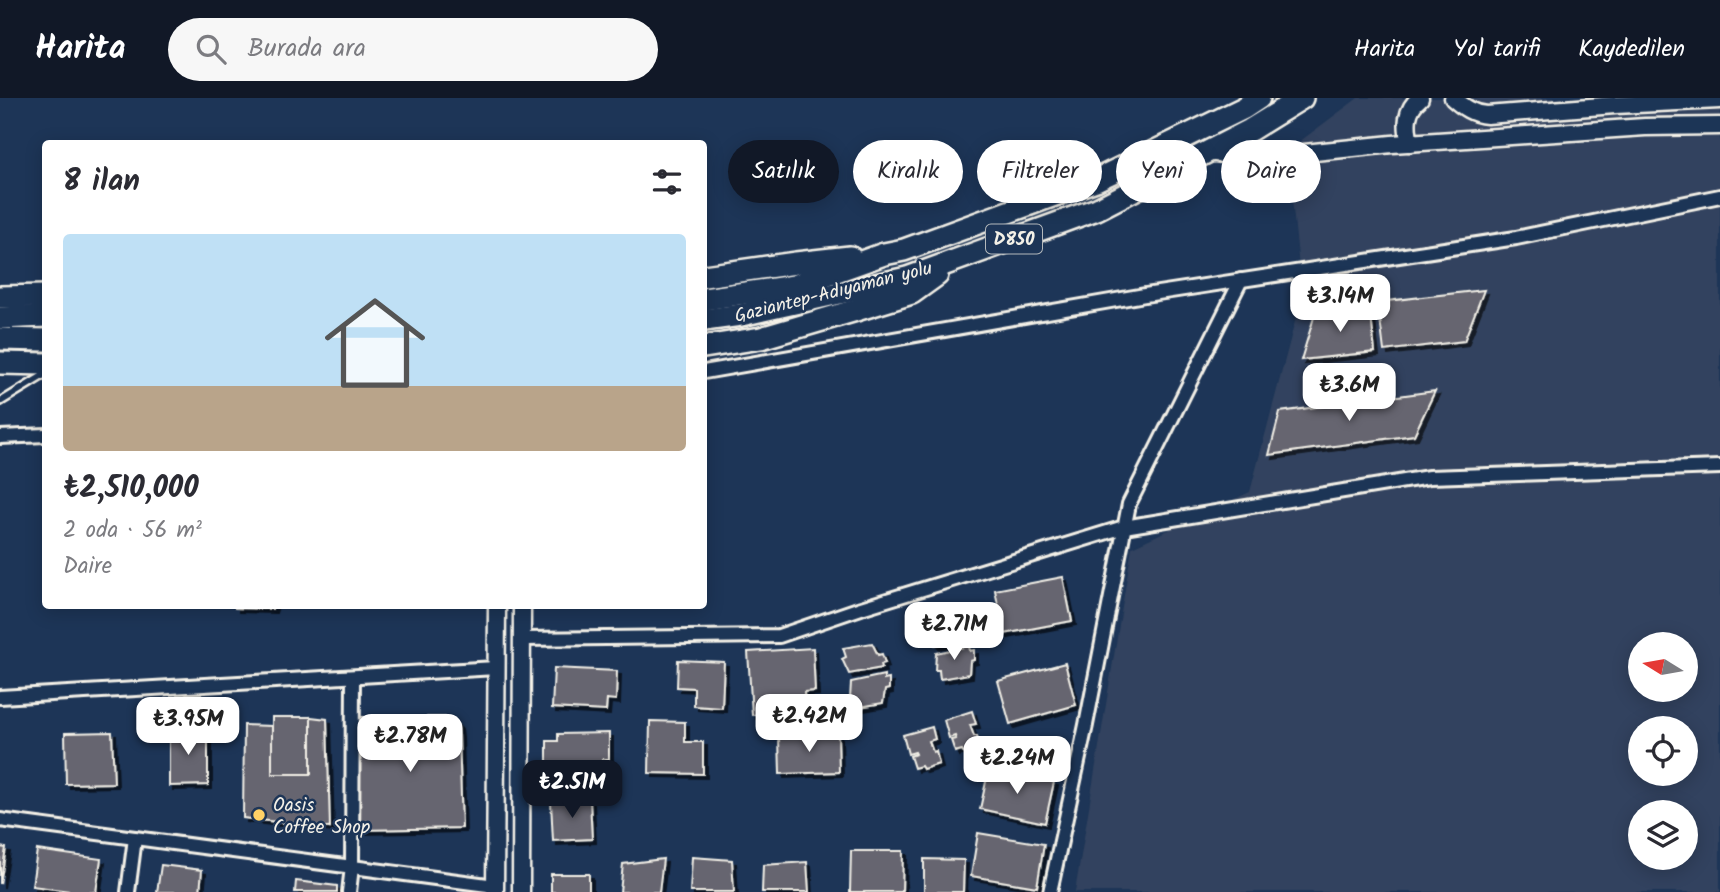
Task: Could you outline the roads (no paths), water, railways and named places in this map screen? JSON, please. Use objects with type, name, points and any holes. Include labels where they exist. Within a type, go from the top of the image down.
[{"type":"highway","name":"Gaziantep-Adıyaman yolu","points":[[707,299],[794,286],[884,254],[904,250],[1096,180],[1244,108],[1259,98]]},
{"type":"highway","name":"Gaziantep-Adıyaman yolu","points":[[1207,152],[1250,130],[1302,98]]},
{"type":"highway","name":"Gaziantep-Adıyaman yolu","points":[[707,320],[741,315],[907,278],[1097,209],[1116,199]]},
{"type":"highway","points":[[707,276],[884,254]]},
{"type":"highway","points":[[707,347],[761,338],[912,293],[958,259]]},
{"type":"highway","points":[[0,297],[42,296]]},
{"type":"highway","points":[[0,318],[42,316]]},
{"type":"highway","points":[[0,339],[42,340]]},
{"type":"highway","points":[[0,363],[42,364]]},
{"type":"street","points":[[1410,143],[1407,119],[1414,103],[1420,98]]},
{"type":"street","points":[[1453,98],[1471,111],[1487,115],[1720,100]]},
{"type":"street","points":[[1207,152],[1256,158],[1410,143],[1645,127],[1720,126]]},
{"type":"street","points":[[707,371],[1145,295],[1516,238],[1720,196]]},
{"type":"street","points":[[1050,892],[1129,504],[1241,280]]},
{"type":"street","points":[[0,437],[42,435]]},
{"type":"street","points":[[523,639],[779,636],[1124,527],[1429,477],[1720,467]]},
{"type":"street","points":[[0,820],[495,889],[497,609]]},
{"type":"street","points":[[521,892],[522,609]]},
{"type":"street","points":[[0,697],[496,668]]},
{"type":"street","points":[[349,892],[352,867],[353,677]]},
{"type":"street","points":[[128,892],[135,838]]},
{"type":"lane","points":[[0,402],[42,376]]},
{"type":"place","name":"Oasis Coffee Shop","points":[[259,815]]}]
